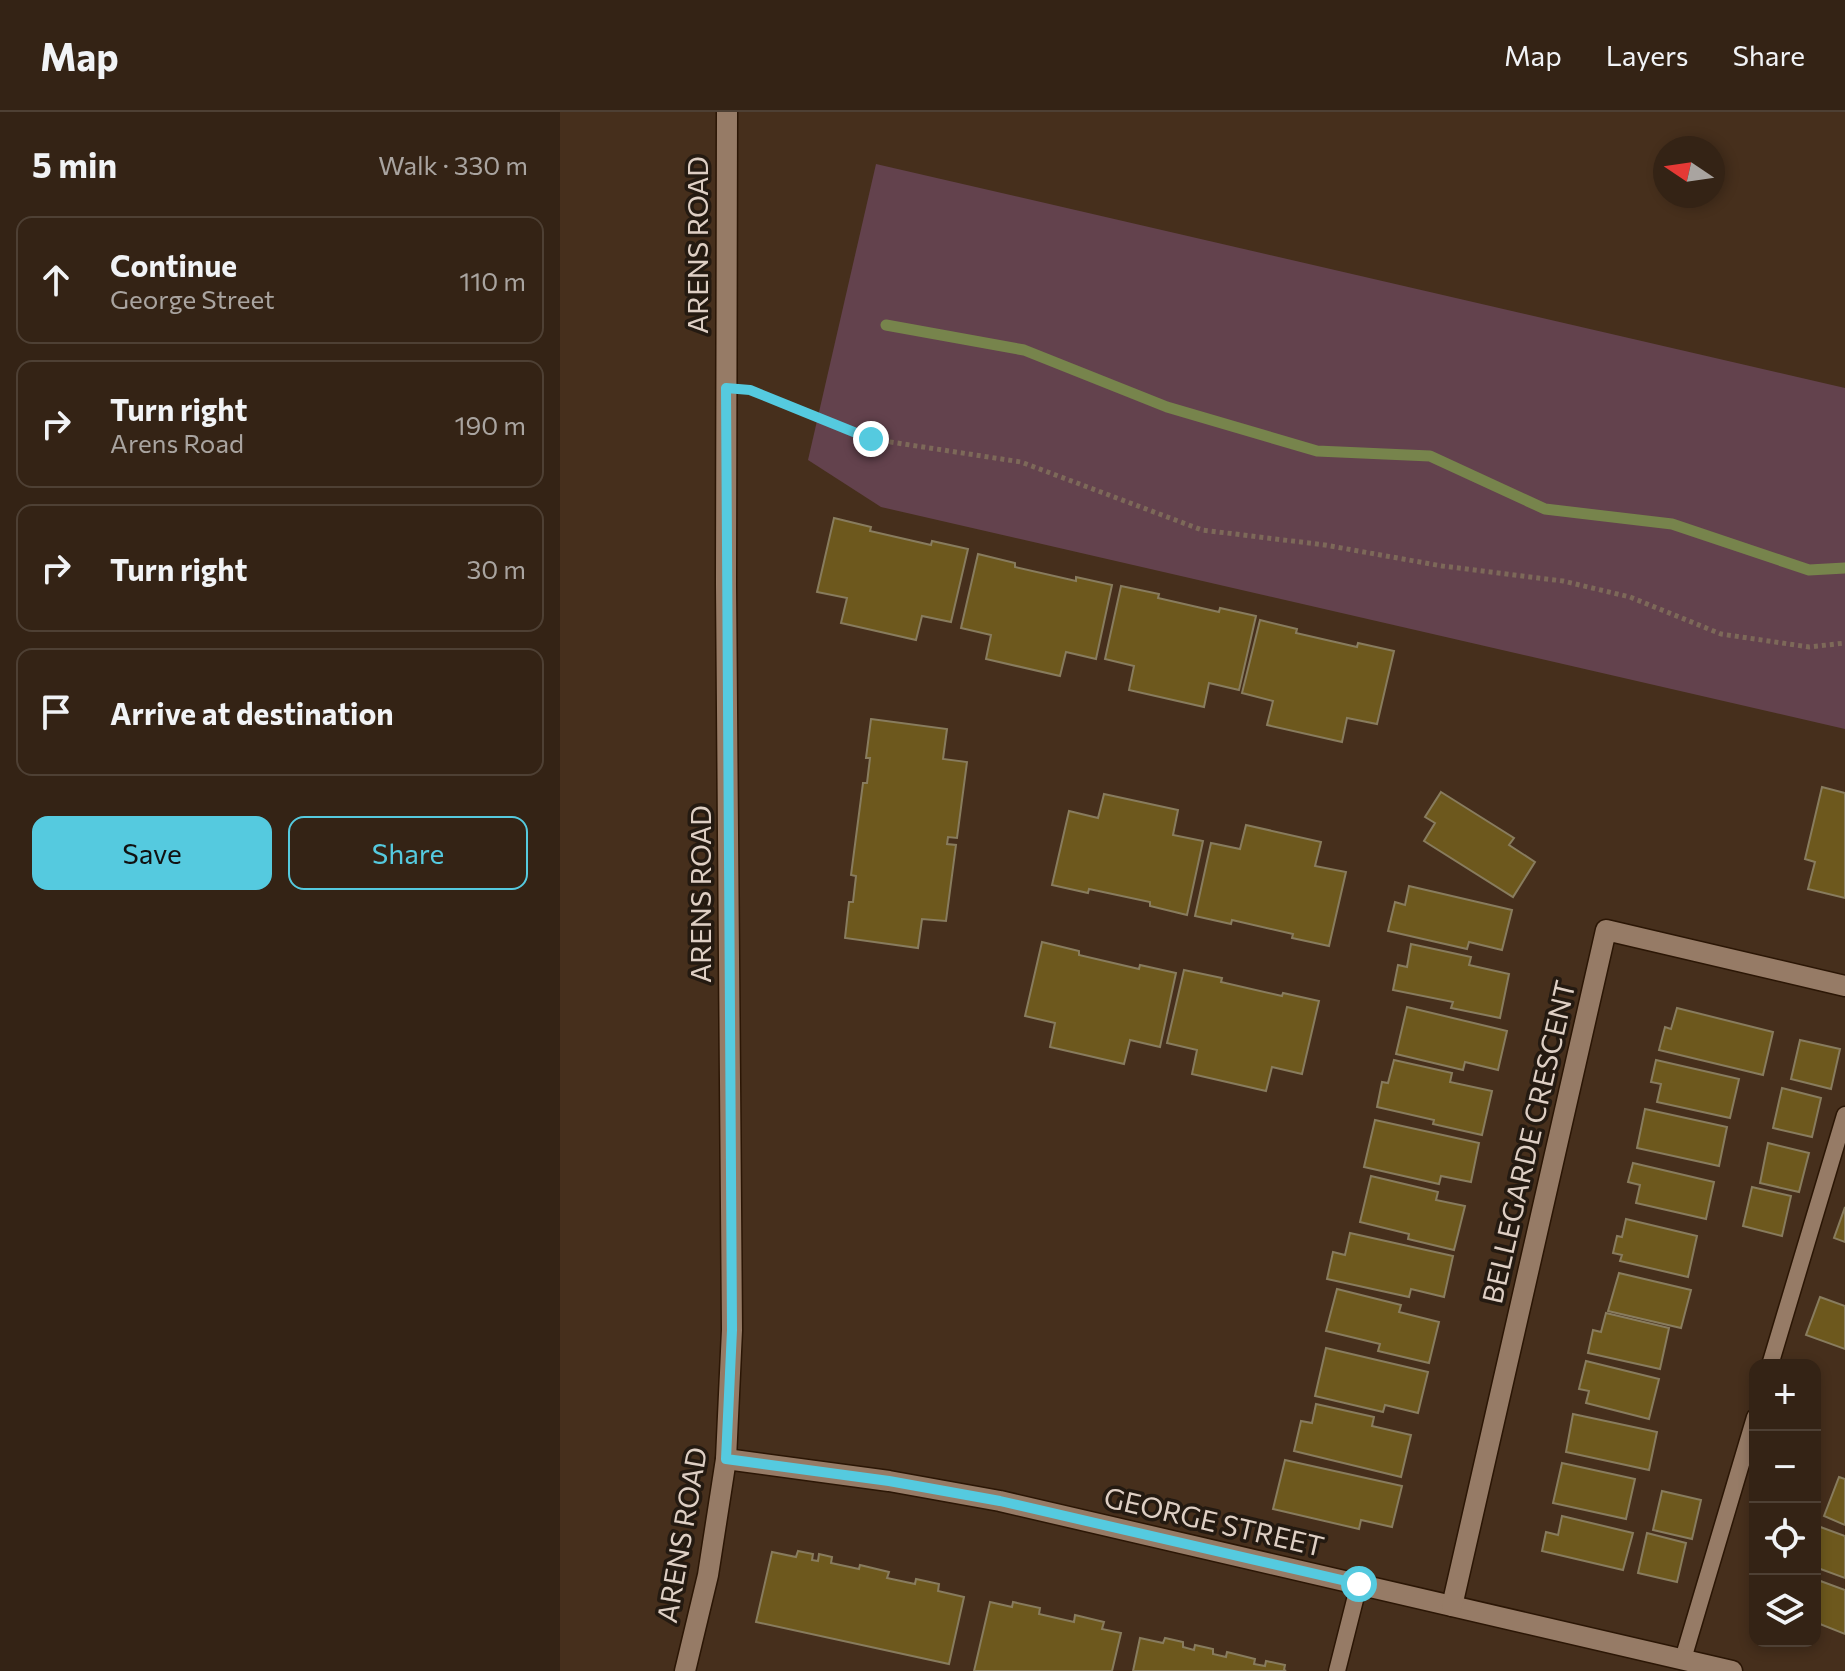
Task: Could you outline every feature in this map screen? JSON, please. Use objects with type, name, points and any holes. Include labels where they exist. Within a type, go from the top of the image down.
[{"type":"street","name":"ARENS ROAD","points":[[685,1671],[708,1575],[726,1459],[732,1330],[727,112]]},
{"type":"street","name":"BELLEGARDE CRESCENT","points":[[1452,1606],[1606,930],[1845,986]]},
{"type":"street","name":"GEORGE STREET","points":[[726,1459],[889,1481],[1000,1501],[1732,1671]]},
{"type":"lane","points":[[1772,1359],[1845,1115]]},
{"type":"lane","points":[[1683,1659],[1751,1431]]},
{"type":"lane","points":[[1337,1671],[1359,1584]]},
{"type":"path","points":[[726,388],[750,390],[871,439],[1021,462],[1202,530],[1563,581],[1630,597],[1721,634],[1809,647],[1845,643]]},
{"type":"shaded area","points":[[876,164],[1845,388],[1845,729],[881,507],[808,460]]},
{"type":"building","points":[[834,518],[871,527],[870,531],[931,545],[932,541],[968,549],[951,622],[922,616],[916,640],[841,623],[847,598],[817,592]]},
{"type":"building","points":[[978,554],[1015,563],[1015,567],[1076,581],[1076,577],[1112,585],[1096,659],[1066,652],[1060,676],[986,659],[991,635],[961,628]]},
{"type":"building","points":[[1121,586],[1219,612],[1220,608],[1256,616],[1239,690],[1209,683],[1204,707],[1129,690],[1134,666],[1105,659]]},
{"type":"building","points":[[1260,620],[1297,629],[1296,633],[1357,647],[1358,643],[1394,651],[1377,724],[1347,718],[1342,742],[1267,725],[1273,701],[1242,693]]},
{"type":"building","points":[[871,719],[947,729],[943,759],[967,762],[957,838],[948,837],[947,844],[956,845],[946,921],[922,919],[918,948],[845,938],[849,902],[853,902],[856,876],[851,875],[863,783],[867,783],[870,758],[866,758]]},
{"type":"building","points":[[1822,787],[1845,793],[1845,898],[1808,889],[1815,862],[1805,859]]},
{"type":"building","points":[[1441,792],[1514,838],[1509,845],[1535,862],[1513,897],[1424,841],[1435,823],[1425,817]]},
{"type":"building","points":[[1104,794],[1178,810],[1173,835],[1203,841],[1187,915],[1150,906],[1150,902],[1052,885],[1069,811],[1098,818]]},
{"type":"building","points":[[1246,825],[1321,842],[1315,866],[1346,872],[1329,946],[1232,920],[1231,924],[1195,916],[1211,843],[1240,849]]},
{"type":"building","points":[[1409,886],[1512,910],[1502,950],[1469,942],[1467,949],[1388,931],[1395,902],[1405,905]]},
{"type":"building","points":[[1042,942],[1079,951],[1079,955],[1139,969],[1140,965],[1176,973],[1160,1047],[1130,1040],[1124,1064],[1050,1047],[1055,1023],[1025,1016]]},
{"type":"building","points":[[1411,944],[1471,957],[1469,965],[1509,974],[1500,1018],[1451,1008],[1453,1002],[1393,990],[1398,965],[1407,967]]},
{"type":"building","points":[[1184,970],[1222,978],[1221,982],[1319,1001],[1302,1074],[1272,1067],[1266,1091],[1192,1074],[1197,1050],[1167,1043]]},
{"type":"building","points":[[1407,1007],[1507,1031],[1498,1070],[1465,1062],[1463,1070],[1396,1054]]},
{"type":"building","points":[[1677,1008],[1773,1032],[1763,1075],[1659,1050],[1665,1027],[1671,1029]]},
{"type":"building","points":[[1800,1040],[1840,1049],[1831,1089],[1791,1079]]},
{"type":"building","points":[[1394,1060],[1452,1073],[1450,1082],[1492,1091],[1482,1135],[1377,1107],[1382,1082],[1388,1083]]},
{"type":"building","points":[[1656,1060],[1739,1079],[1730,1118],[1657,1102],[1661,1084],[1651,1082]]},
{"type":"building","points":[[1782,1088],[1821,1098],[1812,1137],[1773,1128]]},
{"type":"building","points":[[1645,1109],[1727,1127],[1719,1166],[1637,1148]]},
{"type":"building","points":[[1375,1120],[1479,1143],[1471,1182],[1441,1176],[1439,1184],[1364,1167]]},
{"type":"building","points":[[1768,1143],[1809,1153],[1799,1192],[1760,1183]]},
{"type":"building","points":[[1633,1163],[1714,1182],[1706,1219],[1636,1203],[1640,1185],[1628,1182]]},
{"type":"building","points":[[1371,1176],[1438,1192],[1436,1200],[1465,1206],[1454,1250],[1408,1239],[1409,1234],[1360,1222]]},
{"type":"building","points":[[1752,1187],[1791,1196],[1782,1236],[1743,1226]]},
{"type":"building","points":[[1845,1207],[1845,1242],[1834,1238]]},
{"type":"building","points":[[1626,1219],[1697,1236],[1688,1277],[1620,1261],[1622,1255],[1613,1253],[1617,1236],[1622,1237]]},
{"type":"building","points":[[1350,1233],[1453,1256],[1444,1297],[1411,1289],[1409,1297],[1327,1279],[1333,1252],[1345,1255]]},
{"type":"building","points":[[1619,1273],[1691,1290],[1681,1328],[1608,1311]]},
{"type":"building","points":[[1337,1289],[1401,1305],[1399,1312],[1439,1322],[1429,1363],[1378,1351],[1380,1344],[1326,1331]]},
{"type":"building","points":[[1820,1297],[1845,1306],[1845,1349],[1806,1335]]},
{"type":"building","points":[[1606,1313],[1669,1328],[1660,1369],[1588,1353],[1593,1330],[1601,1332]]},
{"type":"building","points":[[1326,1348],[1428,1372],[1418,1413],[1385,1405],[1383,1412],[1315,1396]]},
{"type":"building","points":[[1586,1361],[1659,1379],[1649,1419],[1586,1403],[1589,1391],[1579,1389]]},
{"type":"building","points":[[1316,1404],[1374,1417],[1372,1426],[1411,1435],[1401,1477],[1294,1451],[1301,1421],[1312,1423]]},
{"type":"building","points":[[1573,1414],[1657,1432],[1649,1470],[1566,1452]]},
{"type":"building","points":[[1285,1460],[1402,1486],[1392,1527],[1361,1520],[1359,1529],[1273,1509]]},
{"type":"building","points":[[1562,1463],[1635,1479],[1626,1519],[1553,1503]]},
{"type":"building","points":[[1839,1477],[1845,1479],[1845,1525],[1824,1516]]},
{"type":"building","points":[[1662,1491],[1701,1500],[1692,1539],[1653,1530]]},
{"type":"building","points":[[1562,1516],[1633,1533],[1623,1570],[1542,1551],[1546,1532],[1558,1535]]},
{"type":"building","points":[[1821,1527],[1845,1536],[1845,1578],[1821,1569]]},
{"type":"building","points":[[1647,1533],[1686,1543],[1677,1582],[1638,1573]]},
{"type":"building","points":[[798,1551],[813,1554],[812,1560],[818,1561],[819,1554],[832,1557],[831,1563],[859,1569],[860,1565],[889,1572],[887,1578],[915,1584],[916,1579],[939,1584],[938,1591],[964,1597],[949,1664],[756,1622],[772,1552],[796,1557]]},
{"type":"building","points":[[1821,1581],[1845,1590],[1845,1634],[1821,1624]]},
{"type":"building","points":[[990,1602],[1012,1607],[1013,1602],[1040,1608],[1039,1614],[1074,1622],[1075,1615],[1104,1622],[1102,1629],[1121,1633],[1112,1671],[974,1671]]},
{"type":"building","points":[[1140,1638],[1163,1643],[1165,1638],[1183,1642],[1183,1647],[1194,1650],[1195,1645],[1213,1649],[1213,1654],[1226,1657],[1227,1652],[1255,1659],[1254,1664],[1265,1666],[1266,1661],[1285,1665],[1286,1671],[1133,1671]]},
{"type":"waterway","points":[[886,325],[1024,350],[1167,407],[1317,451],[1430,456],[1545,509],[1672,524],[1809,570],[1845,568]]},
{"type":"route","points":[[871,439],[750,390],[726,388],[732,1330],[726,1459],[889,1481],[1000,1501],[1359,1584]]}]
